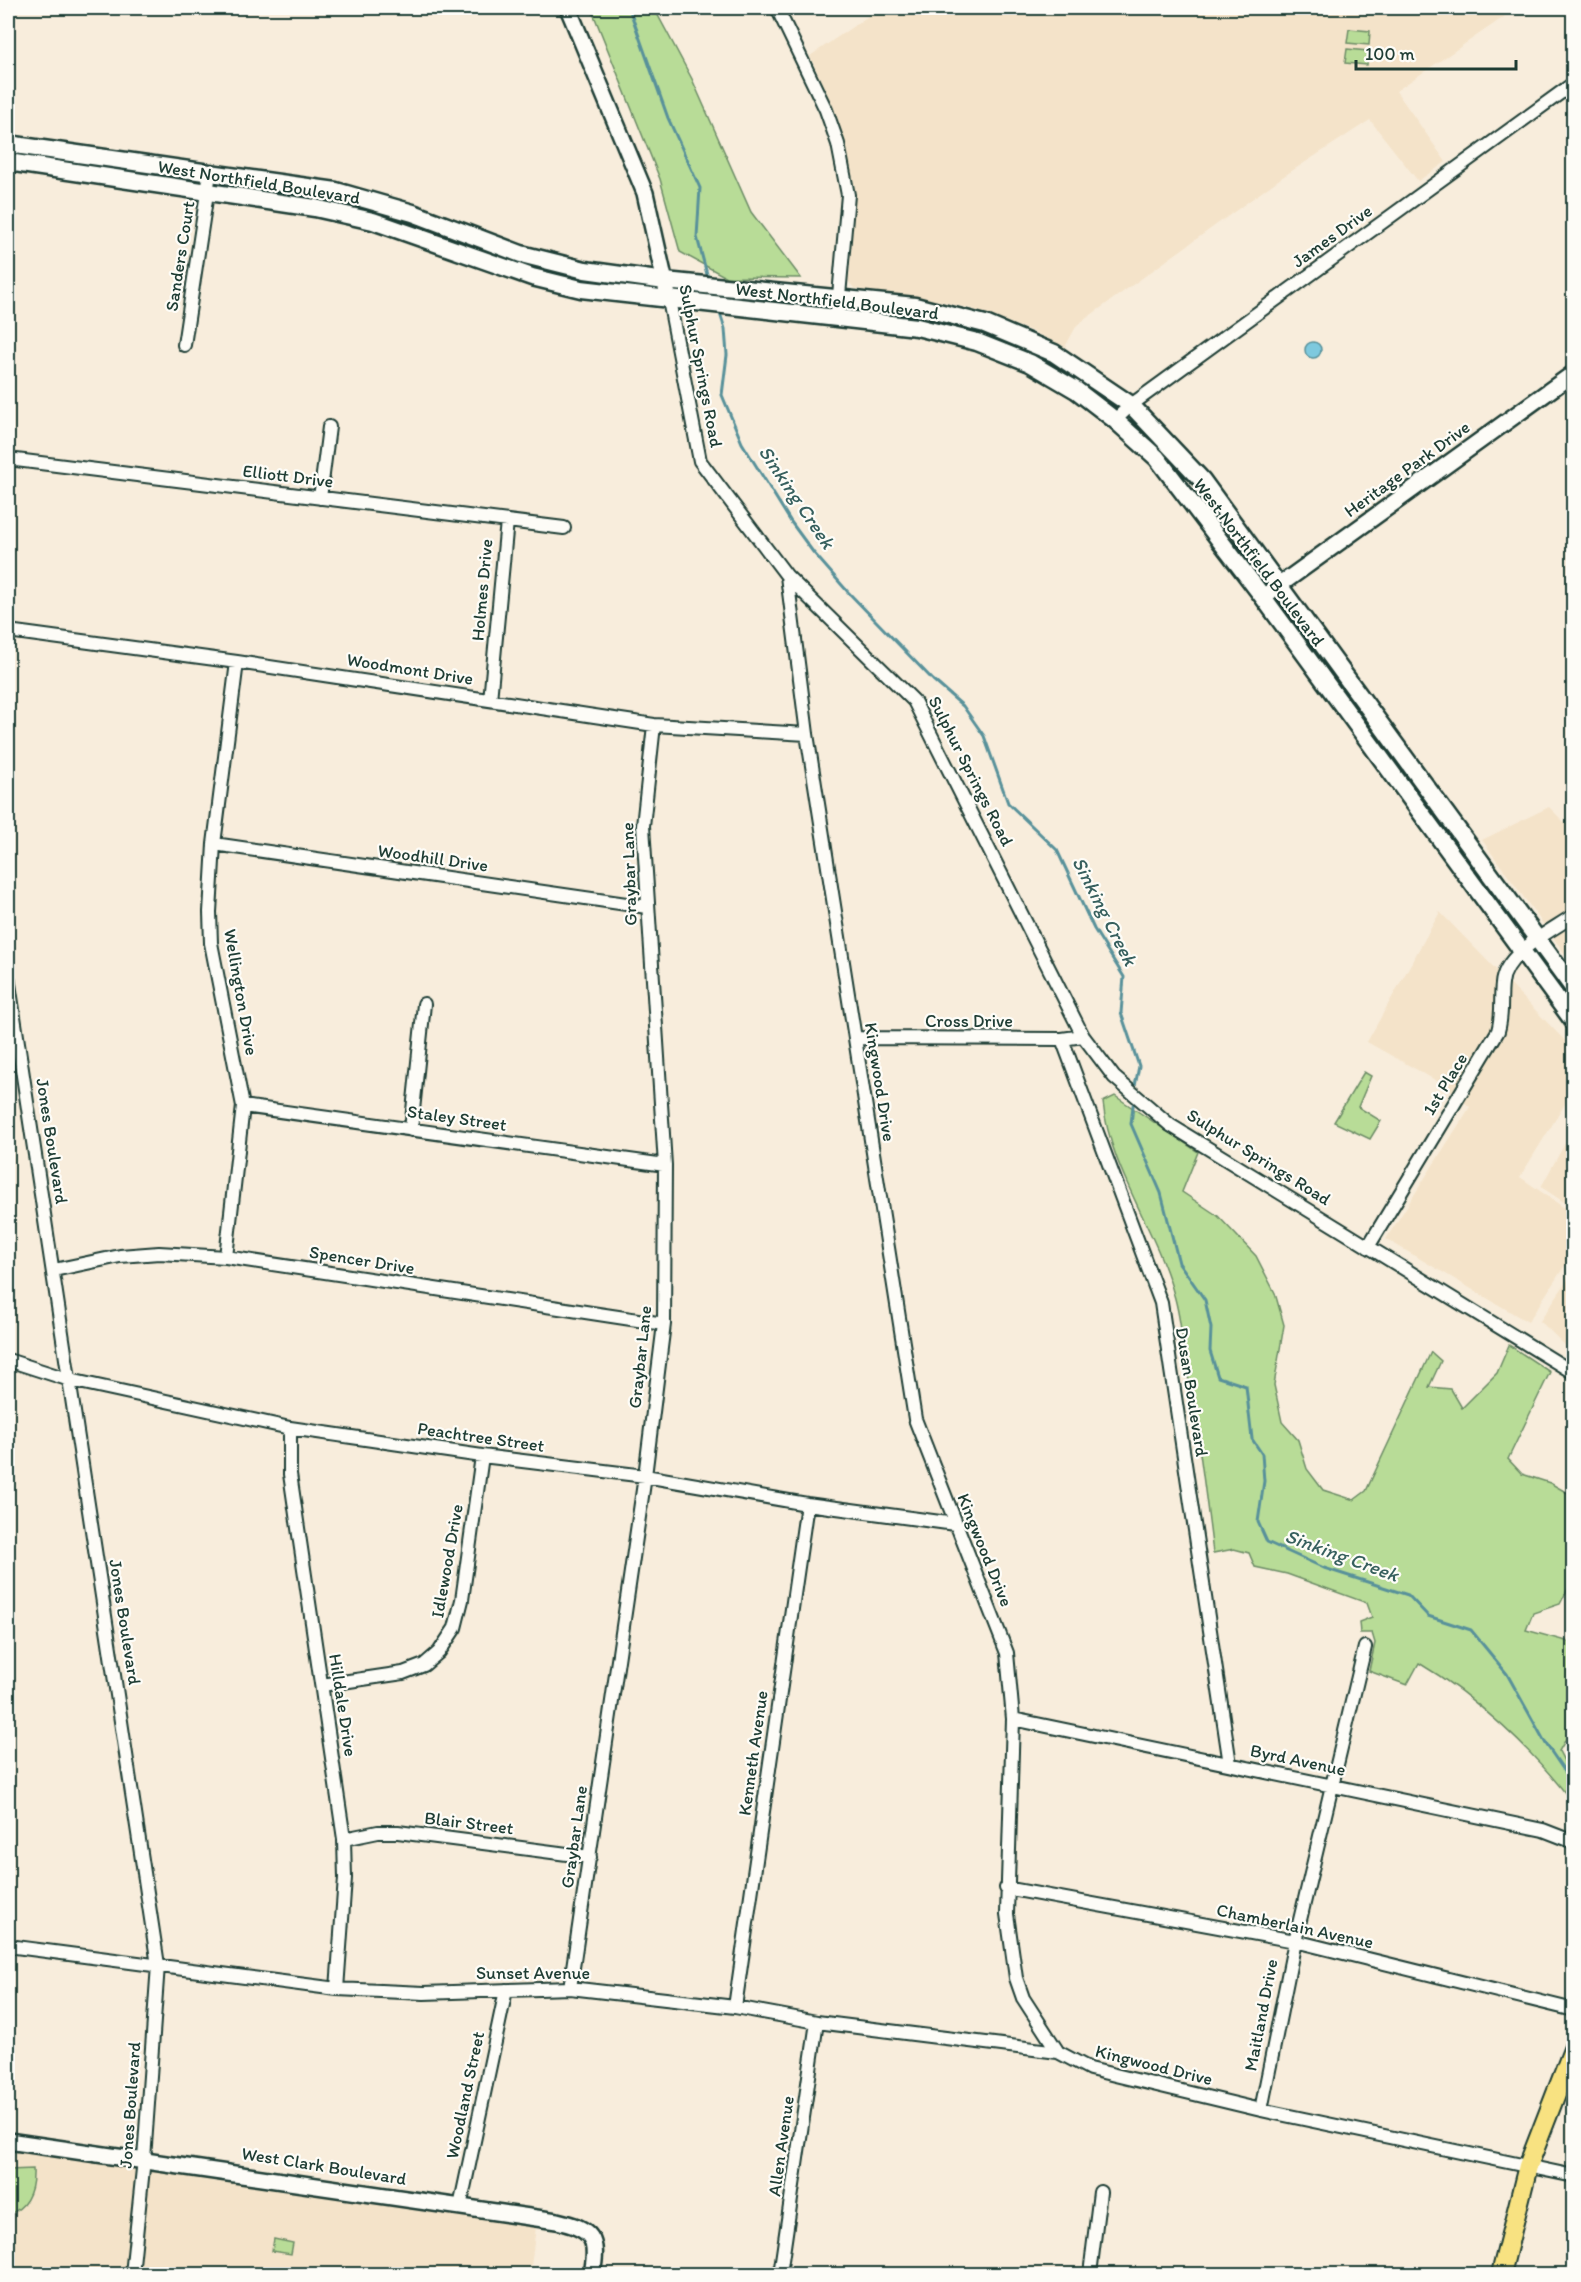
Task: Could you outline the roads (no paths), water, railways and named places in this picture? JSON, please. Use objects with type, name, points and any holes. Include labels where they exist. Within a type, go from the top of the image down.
[{"type":"main road","name":"West Northfield Boulevard","points":[[8,144],[336,191],[413,213],[521,254],[585,270],[735,289],[915,306],[985,324],[1054,353],[1131,405],[1202,480],[1574,989]]},
{"type":"main road","name":"West Northfield Boulevard","points":[[8,162],[315,208],[373,221],[532,277],[581,289],[917,327],[977,342],[1030,363],[1076,390],[1115,420],[1157,458],[1263,597],[1574,1022]]},
{"type":"main road","points":[[1323,681],[1340,668]]},
{"type":"main road","points":[[1501,2274],[1528,2166],[1574,2047]]},
{"type":"street","name":"Sulphur Springs Road","points":[[568,8],[645,193],[669,300],[700,461],[787,576],[914,701],[1083,1036],[1128,1091],[1170,1125],[1574,1373]]},
{"type":"street","points":[[777,8],[826,110],[838,144],[848,195],[837,318]]},
{"type":"street","name":"James Drive","points":[[1115,420],[1131,405],[1574,83]]},
{"type":"street","name":"Sanders Court","points":[[184,345],[210,173]]},
{"type":"street","name":"Heritage Park Drive","points":[[1263,597],[1574,373]]},
{"type":"street","points":[[320,498],[329,427]]},
{"type":"street","name":"Elliott Drive","points":[[8,459],[564,528]]},
{"type":"street","name":"Holmes Drive","points":[[490,700],[507,521]]},
{"type":"street","name":"Kingwood Drive","points":[[787,576],[807,734],[915,1419],[1007,1653],[1013,1719],[1006,1888],[1009,1938],[1023,1998],[1058,2052],[1090,2069],[1261,2110],[1574,2176]]},
{"type":"street","name":"Woodmont Drive","points":[[8,631],[237,662],[654,725],[807,734]]},
{"type":"street","name":"Wellington Drive","points":[[226,1257],[243,1106],[211,943],[210,912],[214,844],[237,662]]},
{"type":"street","name":"Graybar Lane","points":[[570,1988],[645,1476],[664,1324],[665,1165],[643,826],[654,725]]},
{"type":"street","name":"Woodhill Drive","points":[[214,844],[647,907]]},
{"type":"street","name":"1st Place","points":[[1368,1247],[1498,1030],[1503,1015],[1502,984],[1505,967],[1521,952],[1574,915]]},
{"type":"street","name":"Jones Boulevard","points":[[8,977],[158,1965],[144,2159],[132,2274]]},
{"type":"street","points":[[411,1130],[424,1004]]},
{"type":"street","name":"Cross Drive","points":[[855,1038],[1062,1039],[1083,1036]]},
{"type":"street","name":"Dusan Boulevard","points":[[1062,1039],[1161,1304],[1230,1764]]},
{"type":"street","name":"Staley Street","points":[[243,1106],[665,1165]]},
{"type":"street","name":"Spencer Drive","points":[[54,1270],[120,1256],[159,1253],[226,1257],[664,1324]]},
{"type":"street","name":"Peachtree Street","points":[[8,1360],[70,1380],[290,1428],[482,1456],[645,1476],[807,1504],[955,1524]]},
{"type":"street","name":"Hilldale Drive","points":[[290,1428],[290,1474],[345,1839],[345,1878],[337,1989]]},
{"type":"street","name":"Idlewood Drive","points":[[322,1685],[403,1673],[424,1665],[439,1652],[455,1628],[462,1600],[482,1456]]},
{"type":"street","name":"Kenneth Avenue","points":[[735,2007],[807,1504]]},
{"type":"street","name":"Maitland Drive","points":[[1261,2110],[1294,1941],[1365,1647]]},
{"type":"street","name":"Byrd Avenue","points":[[1013,1719],[1543,1830],[1574,1842]]},
{"type":"street","name":"Blair Street","points":[[345,1839],[378,1832],[398,1832],[590,1857]]},
{"type":"street","name":"Chamberlain Avenue","points":[[1006,1888],[1294,1941],[1574,2010]]},
{"type":"street","name":"Sunset Avenue","points":[[8,1946],[337,1989],[424,1993],[570,1988],[735,2007],[817,2022],[1058,2052]]},
{"type":"street","name":"Woodland Street","points":[[460,2207],[506,1990]]},
{"type":"street","name":"Allen Avenue","points":[[780,2274],[817,2022]]},
{"type":"street","name":"West Clark Boulevard","points":[[8,2141],[144,2159],[580,2226],[590,2236],[594,2246],[592,2274]]},
{"type":"street","points":[[1090,2274],[1100,2192]]},
{"type":"water","points":[[1310,342],[1316,342],[1321,350],[1319,356],[1310,358],[1305,353],[1305,347]]},
{"type":"waterway","name":"Sinking Creek","points":[[629,8],[668,118],[700,188],[697,237],[708,278]]},
{"type":"waterway","name":"Sinking Creek","points":[[719,310],[725,329],[727,355],[722,395],[742,443],[791,522],[813,552],[848,592],[933,680],[963,706],[984,736],[1008,803],[1057,850],[1094,929],[1124,977],[1121,1013],[1139,1066],[1134,1091]]},
{"type":"waterway","name":"Sinking Creek","points":[[1134,1097],[1131,1124],[1161,1193],[1179,1263],[1205,1300],[1211,1328],[1210,1351],[1218,1377],[1246,1386],[1252,1439],[1262,1454],[1264,1481],[1258,1522],[1267,1542],[1324,1568],[1408,1595],[1428,1616],[1471,1630],[1507,1674],[1546,1744],[1574,1785]]}]
